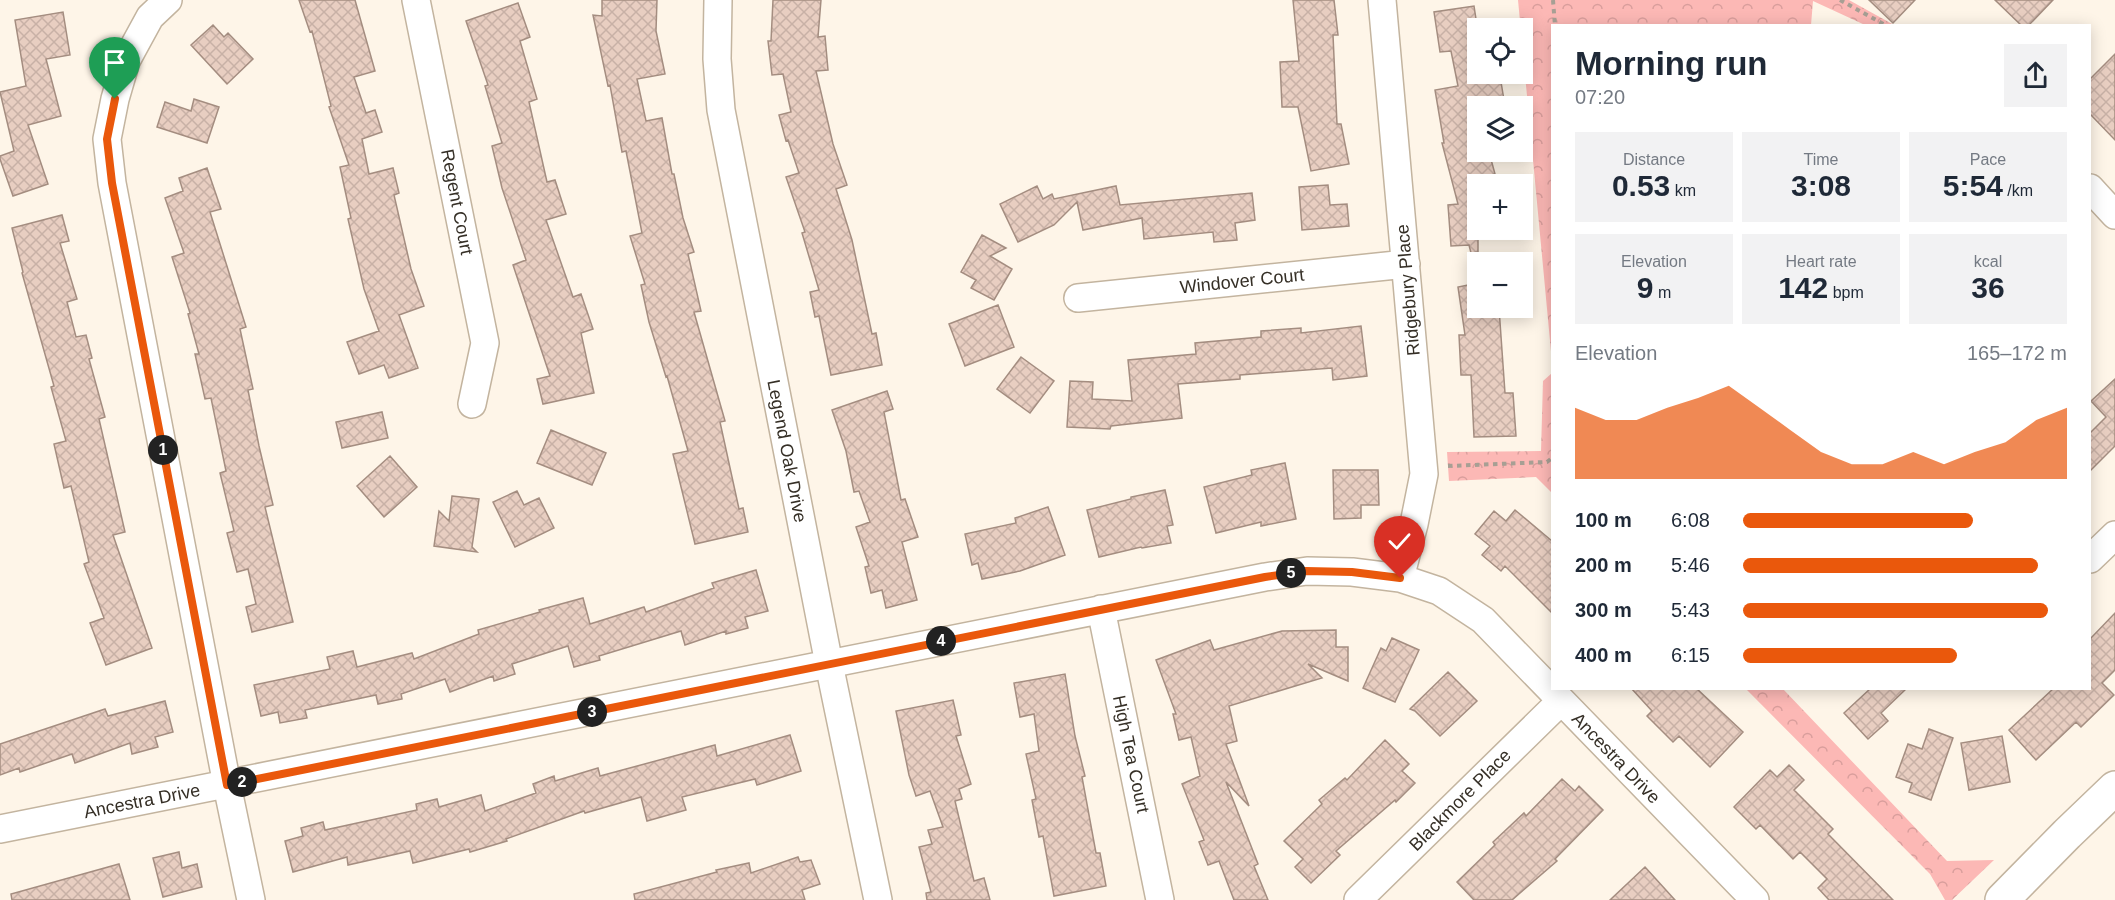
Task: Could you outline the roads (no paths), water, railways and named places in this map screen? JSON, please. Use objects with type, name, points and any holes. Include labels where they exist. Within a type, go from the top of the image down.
[{"type":"main road","points":[[2002,900],[2111,800]]},
{"type":"street","name":"Regent Court","points":[[416,0],[485,343],[472,404]]},
{"type":"street","name":"Legend Oak Drive","points":[[718,0],[717,59],[721,110],[829,664],[878,900]]},
{"type":"street","name":"Ridgebury Place","points":[[1383,0],[1424,474],[1400,578]]},
{"type":"street","points":[[151,6],[126,61],[107,139],[114,194],[251,900]]},
{"type":"street","points":[[2091,190],[2115,215]]},
{"type":"street","name":"Windover Court","points":[[1078,298],[1406,264]]},
{"type":"street","points":[[2091,558],[2115,535]]},
{"type":"street","name":"Ancestra Drive","points":[[0,828],[227,785],[1101,609],[1306,571],[1352,572],[1400,578],[1439,591],[1483,620],[1551,690]]},
{"type":"street","name":"High Tea Court","points":[[1101,609],[1160,900]]},
{"type":"street","name":"Ancestra Drive","points":[[1551,690],[1752,899]]},
{"type":"street","name":"Blackmore Place","points":[[1358,900],[1561,700]]}]
